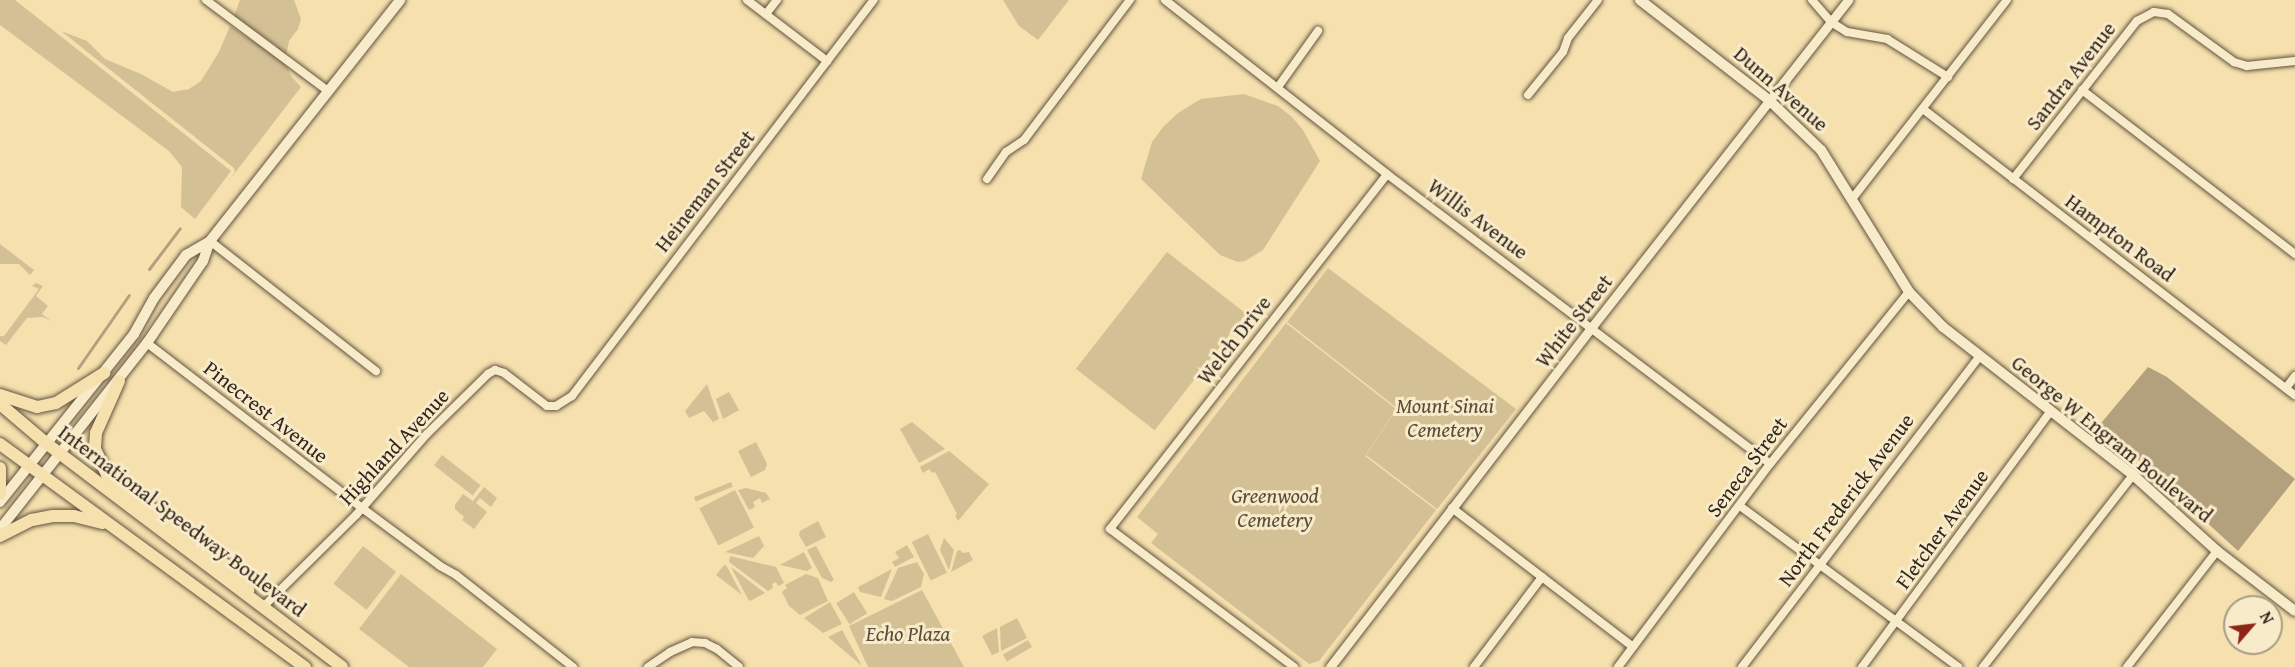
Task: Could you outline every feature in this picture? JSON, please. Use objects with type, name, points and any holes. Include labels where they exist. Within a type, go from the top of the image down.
[{"type":"main road","points":[[0,529],[147,343],[203,261],[210,241],[400,0]]},
{"type":"main road","name":"Dunn Avenue","points":[[1640,0],[1770,101],[1821,150],[1909,292]]},
{"type":"main road","points":[[0,502],[134,334],[154,298],[186,255],[210,241]]},
{"type":"main road","name":"George W Engram Boulevard","points":[[1909,292],[1943,327],[2133,475],[2217,551],[2295,611]]},
{"type":"main road","points":[[0,395],[38,407],[56,403],[104,373]]},
{"type":"main road","points":[[118,381],[96,433],[95,449],[107,475],[232,570],[263,607]]},
{"type":"main road","name":"International Speedway Boulevard","points":[[0,404],[59,453],[342,667]]},
{"type":"main road","name":"International Speedway Boulevard","points":[[0,444],[305,667]]},
{"type":"main road","points":[[0,468],[0,494]]},
{"type":"main road","points":[[0,536],[32,520],[53,516],[74,516],[110,525]]},
{"type":"street","points":[[206,0],[328,91]]},
{"type":"street","points":[[747,0],[827,61]]},
{"type":"street","points":[[766,14],[777,0]]},
{"type":"street","name":"Heineman Street","points":[[563,403],[604,355],[874,0]]},
{"type":"street","points":[[987,179],[1006,152],[1024,140],[1130,0]]},
{"type":"street","name":"Willis Avenue","points":[[1165,0],[1386,174],[1770,464]]},
{"type":"street","points":[[1528,94],[1563,52],[1568,38],[1598,0]]},
{"type":"street","points":[[1812,0],[1831,22],[1847,33],[1876,37],[1901,46],[1948,77]]},
{"type":"street","name":"White Street","points":[[1330,667],[1848,0]]},
{"type":"street","points":[[1852,199],[2007,0]]},
{"type":"street","name":"Sandra Avenue","points":[[2013,179],[2137,21],[2154,12],[2168,14],[2234,62],[2247,66],[2295,61]]},
{"type":"street","points":[[1278,87],[1318,31]]},
{"type":"street","points":[[2082,90],[2295,254]]},
{"type":"street","name":"Hampton Road","points":[[1923,109],[2295,395]]},
{"type":"street","name":"Welch Drive","points":[[1294,667],[1110,529],[1386,174]]},
{"type":"street","points":[[210,241],[376,371]]},
{"type":"street","name":"Seneca Street","points":[[1618,667],[1770,464],[1909,292]]},
{"type":"street","name":"Pinecrest Avenue","points":[[147,343],[440,567],[456,575],[573,667]]},
{"type":"street","name":"North Frederick Avenue","points":[[1742,667],[1980,356]]},
{"type":"street","name":"Highland Avenue","points":[[263,607],[362,508],[427,434],[488,374],[495,370],[504,373],[547,406],[563,403]]},
{"type":"street","points":[[2286,388],[2295,376]]},
{"type":"street","name":"Fletcher Avenue","points":[[1862,667],[2050,411]]},
{"type":"street","points":[[1983,667],[2133,475]]},
{"type":"street","points":[[1740,506],[1959,667]]},
{"type":"street","points":[[1452,508],[1633,647]]},
{"type":"street","points":[[2127,667],[2217,551]]},
{"type":"street","points":[[1474,667],[1542,577]]},
{"type":"street","points":[[648,667],[670,652],[692,642],[705,643],[717,649],[739,667]]},
{"type":"green space","points":[[0,0],[15,0],[231,171],[195,219],[181,207],[182,167],[169,151],[0,25]]},
{"type":"green space","points":[[240,0],[294,0],[301,19],[298,29],[289,41],[285,62],[291,76],[301,87],[228,182],[235,172],[234,168],[61,31],[87,41],[105,59],[141,74],[173,92],[189,89],[201,81],[219,52],[230,26],[271,53],[277,46],[234,16]]},
{"type":"green space","points":[[1003,0],[1069,0],[1038,40],[1019,26]]},
{"type":"green space","points":[[1244,94],[1278,106],[1292,117],[1303,130],[1320,161],[1263,250],[1245,261],[1238,262],[1220,255],[1141,179],[1152,142],[1163,127],[1178,113],[1201,99]]},
{"type":"green space","points":[[0,244],[34,270],[30,275],[19,264],[0,264]]},
{"type":"green space","points":[[1167,252],[1246,314],[1155,430],[1076,369]]},
{"type":"green space","name":"Mount Sinai Cemetery","points":[[1328,268],[1516,409],[1437,509],[1366,455],[1397,408],[1287,322]]},
{"type":"green space","points":[[36,283],[43,286],[36,296],[48,306],[42,314],[51,321],[43,317],[27,318],[6,345],[0,341],[0,336],[4,336],[39,289],[32,286]]},
{"type":"green space","name":"Greenwood Cemetery","points":[[1286,323],[1396,409],[1365,456],[1436,510],[1319,661],[1309,664],[1151,543],[1158,534],[1137,517]]},
{"type":"green space","points":[[707,384],[719,419],[713,422],[704,411],[689,418],[685,411]]},
{"type":"green space","points":[[729,392],[739,410],[723,419],[716,399]]},
{"type":"green space","points":[[912,422],[945,449],[919,463],[900,429]]},
{"type":"green space","points":[[756,442],[767,464],[765,470],[751,477],[738,451]]},
{"type":"green space","points":[[949,451],[989,484],[958,521],[955,516],[957,514],[935,472],[932,473],[929,469],[923,473],[920,467]]},
{"type":"green space","points":[[442,455],[481,485],[473,495],[434,465]]},
{"type":"green space","points":[[731,482],[733,487],[696,502],[694,497]]},
{"type":"green space","points":[[484,487],[497,498],[491,507],[480,498],[476,503],[487,512],[474,529],[462,520],[464,517],[455,509],[455,505],[463,494],[473,501]]},
{"type":"green space","points":[[746,488],[766,493],[770,499],[762,503],[760,498],[753,502],[755,507],[749,510],[738,490]]},
{"type":"green space","points":[[735,490],[754,527],[718,546],[699,508]]},
{"type":"green space","points":[[818,521],[826,537],[806,547],[799,535],[800,531]]},
{"type":"green space","points":[[928,534],[947,573],[931,581],[912,542]]},
{"type":"green space","points":[[759,536],[764,546],[753,558],[725,552]]},
{"type":"green space","points":[[944,538],[954,550],[949,570],[940,550]]},
{"type":"green space","points":[[907,545],[914,557],[895,567],[892,562],[899,558],[895,552]]},
{"type":"green space","points":[[363,546],[396,572],[367,610],[333,584]]},
{"type":"green space","points":[[816,546],[834,580],[831,582],[822,578],[807,550]]},
{"type":"green space","points":[[960,550],[963,553],[969,552],[973,560],[951,572],[957,551]]},
{"type":"green space","points":[[804,552],[812,568],[807,571],[780,565]]},
{"type":"green space","points":[[730,556],[776,567],[784,583],[778,586],[776,582],[772,584],[773,588],[768,591],[729,562]]},
{"type":"green space","points":[[917,562],[924,574],[921,587],[892,601],[884,599],[898,568]]},
{"type":"green space","points":[[726,565],[742,595],[716,575]]},
{"type":"green space","points":[[731,567],[765,593],[750,601]]},
{"type":"green space","points":[[892,569],[881,597],[860,592],[858,587]]},
{"type":"green space","points":[[401,574],[497,649],[483,667],[409,667],[359,629]]},
{"type":"green space","points":[[806,574],[818,578],[828,601],[800,615],[789,606],[782,592],[787,588],[785,585]]},
{"type":"green space","name":"Echo Plaza","points":[[922,590],[964,667],[868,667],[849,626]]},
{"type":"green space","points":[[854,592],[867,613],[849,624],[836,603]]},
{"type":"green space","points":[[830,602],[842,624],[823,633],[804,618]]},
{"type":"green space","points":[[1017,618],[1027,638],[1001,651],[1000,627]]},
{"type":"green space","points":[[997,628],[999,652],[992,655],[982,636]]},
{"type":"green space","points":[[842,630],[862,666],[828,637]]},
{"type":"green space","points":[[1028,640],[1032,647],[1007,661],[1003,654]]},
{"type":"shaded area","points":[[2148,367],[2167,377],[2295,479],[2238,551],[2132,454],[2097,428]]},
{"type":"waterway","points":[[149,269],[180,228]]},
{"type":"waterway","points":[[78,368],[129,295]]}]
